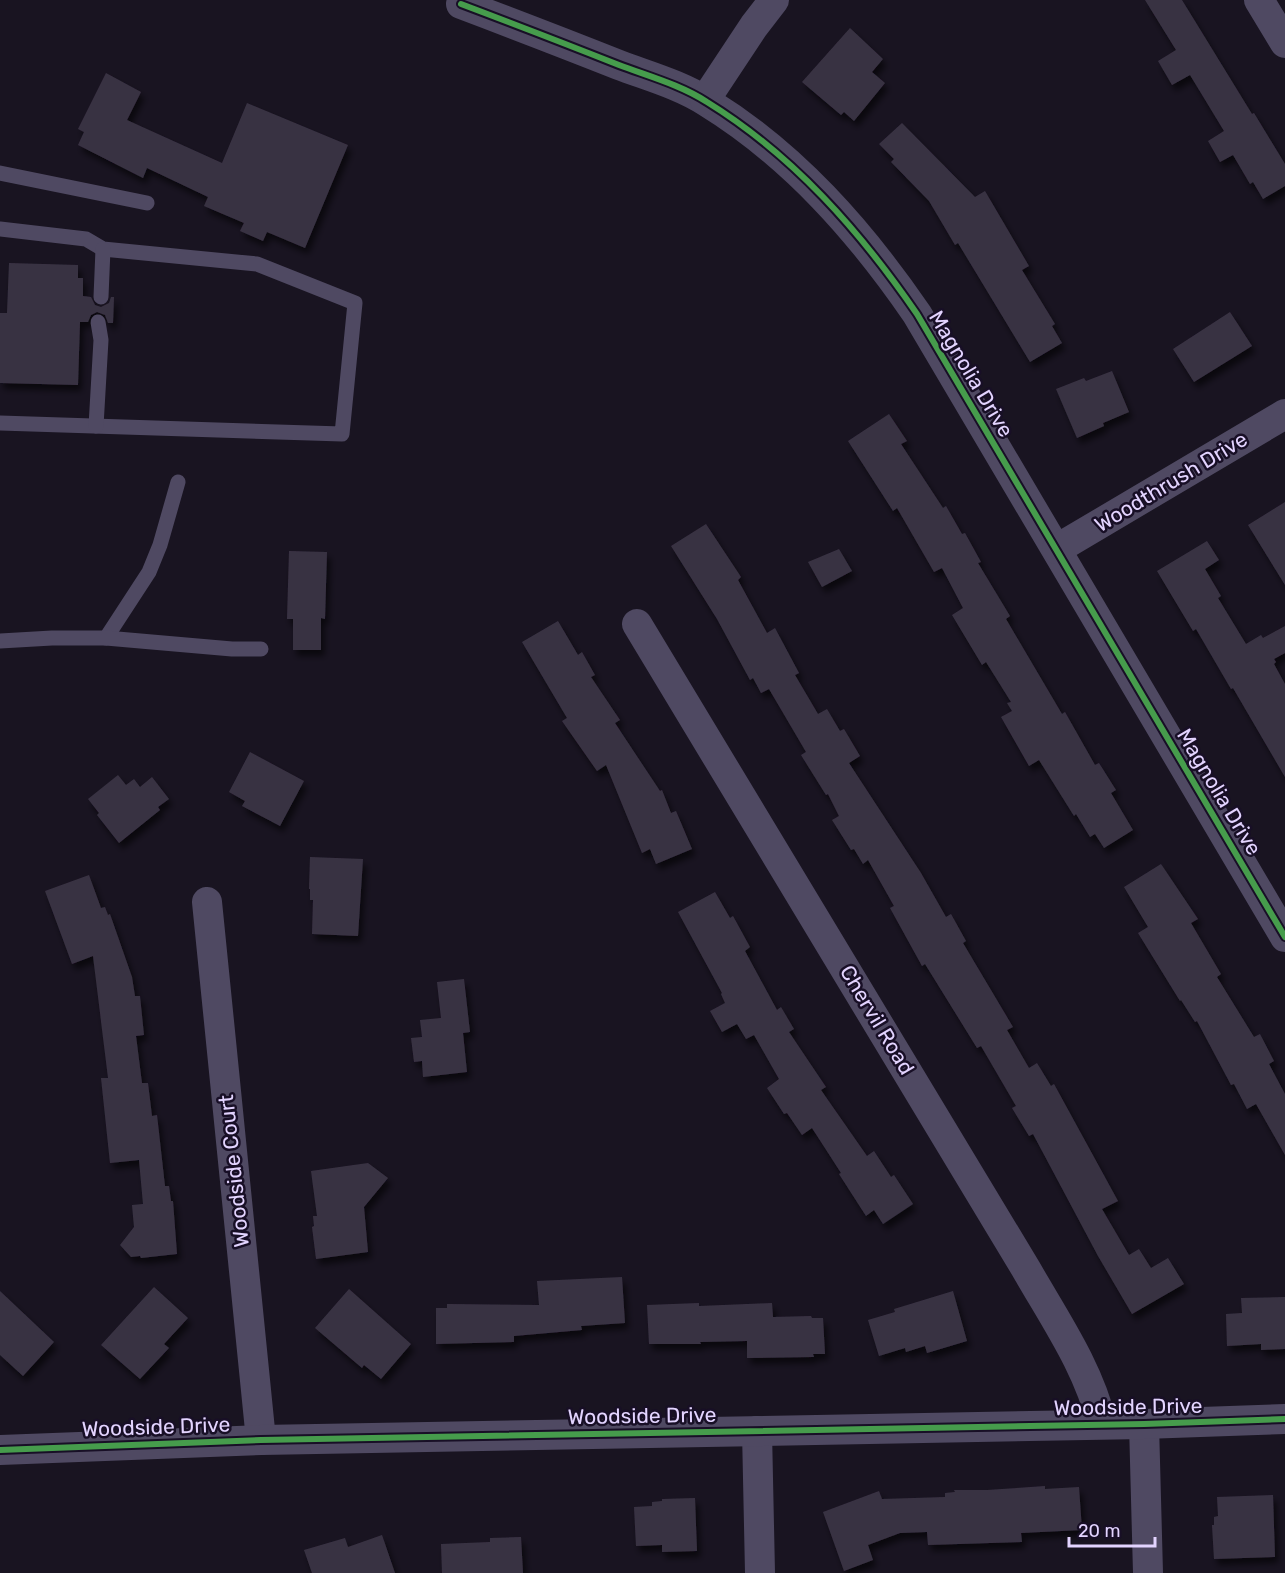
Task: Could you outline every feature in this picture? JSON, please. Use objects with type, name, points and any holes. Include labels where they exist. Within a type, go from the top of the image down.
[{"type":"street","points":[[705,100],[774,0]]},
{"type":"street","points":[[1259,0],[1285,43]]},
{"type":"street","name":"Magnolia Drive","points":[[461,4],[665,82],[705,100],[763,140],[831,206],[868,248],[916,314],[1285,937]]},
{"type":"street","name":"Woodthrush Drive","points":[[1057,549],[1285,414]]},
{"type":"street","name":"Chervil Road","points":[[637,624],[1026,1269],[1077,1360],[1090,1387],[1102,1424]]},
{"type":"street","name":"Woodside Court","points":[[207,902],[261,1440]]},
{"type":"street","name":"Woodside Drive","points":[[0,1450],[261,1440],[1144,1424],[1285,1419]]},
{"type":"street","points":[[1144,1424],[1148,1573]]},
{"type":"street","points":[[757,1431],[759,1573]]},
{"type":"lane","points":[[0,173],[147,203]]},
{"type":"lane","points":[[0,229],[86,239],[103,249],[258,264],[355,303],[342,434],[0,423]]},
{"type":"lane","points":[[101,297],[103,249]]},
{"type":"lane","points":[[96,426],[101,340],[98,322]]},
{"type":"lane","points":[[106,638],[149,572],[160,545],[178,482]]},
{"type":"lane","points":[[0,641],[106,638],[232,649],[261,649]]},
{"type":"building","points":[[1145,0],[1182,0],[1285,164],[1285,186],[1263,199],[1253,182],[1250,184],[1233,155],[1220,162],[1208,141],[1224,131],[1190,75],[1172,85],[1158,61],[1176,50]]},
{"type":"building","points":[[850,28],[883,59],[872,72],[885,83],[854,121],[844,112],[841,115],[802,82]]},
{"type":"building","points":[[106,73],[141,92],[127,120],[222,163],[247,103],[348,145],[305,248],[267,232],[263,241],[240,231],[244,223],[204,206],[208,197],[147,168],[143,178],[78,145],[84,132],[78,129]]},
{"type":"building","points":[[902,123],[975,197],[985,191],[1029,266],[1022,270],[1055,324],[1052,326],[1062,343],[1030,362],[958,243],[955,245],[929,201],[891,162],[894,159],[879,144]]},
{"type":"building","points":[[9,263],[78,265],[78,278],[83,278],[83,296],[91,297],[95,305],[101,307],[109,303],[111,297],[114,297],[113,323],[108,323],[105,315],[97,312],[91,315],[88,322],[80,322],[78,385],[0,383],[0,313],[7,313]]},
{"type":"building","points":[[1230,312],[1252,346],[1194,382],[1173,349]]},
{"type":"building","points":[[1112,371],[1129,412],[1077,438],[1056,389],[1084,378],[1086,381]]},
{"type":"building","points":[[889,414],[907,441],[901,444],[943,508],[946,506],[962,534],[965,533],[981,562],[978,563],[1010,616],[1006,619],[1062,714],[1065,712],[1095,765],[1099,763],[1116,790],[1111,793],[1133,830],[1104,848],[1095,834],[1090,837],[1076,814],[1074,816],[1039,760],[1029,766],[1001,717],[1012,711],[1007,703],[1011,702],[986,662],[982,665],[952,615],[963,608],[942,568],[934,572],[897,508],[893,511],[848,441]]},
{"type":"building","points":[[1285,502],[1285,585],[1248,525]]},
{"type":"building","points":[[706,524],[741,577],[738,580],[767,633],[775,628],[799,673],[795,675],[818,714],[827,709],[840,731],[844,729],[860,756],[849,763],[921,873],[946,917],[951,914],[966,941],[963,943],[1013,1027],[1007,1030],[1029,1068],[1037,1063],[1051,1086],[1054,1084],[1118,1201],[1102,1209],[1129,1255],[1139,1249],[1151,1268],[1168,1258],[1184,1284],[1132,1314],[1098,1256],[1033,1134],[1029,1136],[1012,1108],[1016,1106],[981,1046],[977,1048],[925,964],[922,966],[890,908],[894,906],[868,860],[863,864],[832,820],[839,816],[828,794],[826,795],[801,755],[806,752],[769,689],[761,693],[753,678],[750,680],[717,619],[671,546]]},
{"type":"building","points":[[1207,541],[1219,560],[1205,569],[1221,596],[1218,598],[1246,644],[1261,635],[1263,638],[1285,626],[1285,653],[1274,659],[1276,662],[1274,664],[1285,684],[1285,777],[1233,688],[1231,689],[1196,629],[1193,631],[1157,571]]},
{"type":"building","points":[[839,549],[852,571],[822,587],[808,562]]},
{"type":"building","points":[[289,551],[327,552],[325,619],[321,618],[321,650],[293,650],[293,619],[287,619]]},
{"type":"building","points":[[558,621],[578,655],[582,652],[595,675],[591,677],[620,720],[615,723],[660,791],[662,790],[671,813],[676,811],[692,849],[656,864],[650,849],[642,853],[606,765],[597,771],[562,721],[567,718],[522,642]]},
{"type":"building","points":[[250,752],[304,781],[280,826],[242,806],[245,801],[229,792]]},
{"type":"building","points":[[118,775],[126,785],[134,779],[140,787],[152,777],[169,799],[158,807],[160,810],[119,843],[97,815],[99,813],[88,799]]},
{"type":"building","points":[[310,857],[363,859],[358,936],[312,934],[313,900],[310,900],[309,889]]},
{"type":"building","points":[[1161,864],[1198,919],[1191,923],[1221,974],[1217,977],[1254,1037],[1260,1034],[1274,1061],[1269,1064],[1285,1094],[1285,1155],[1256,1104],[1247,1109],[1234,1084],[1231,1085],[1197,1021],[1195,1022],[1180,1001],[1138,933],[1148,927],[1124,887]]},
{"type":"building","points":[[89,875],[101,908],[105,907],[108,915],[110,914],[132,977],[135,996],[140,996],[144,1035],[136,1036],[142,1083],[148,1083],[152,1116],[157,1115],[165,1186],[169,1186],[171,1201],[173,1201],[177,1254],[131,1257],[120,1245],[134,1227],[132,1205],[143,1204],[139,1160],[110,1163],[101,1078],[108,1078],[93,956],[72,964],[45,891]]},
{"type":"building","points":[[715,892],[730,918],[733,916],[750,947],[745,951],[777,1010],[781,1007],[794,1029],[789,1032],[826,1087],[821,1090],[867,1156],[874,1151],[891,1177],[894,1175],[913,1204],[883,1224],[874,1210],[866,1216],[812,1128],[802,1135],[787,1113],[784,1114],[767,1088],[779,1079],[754,1035],[746,1039],[737,1024],[722,1032],[710,1011],[725,1003],[722,993],[678,912]]},
{"type":"building","points":[[464,979],[470,1032],[463,1033],[467,1072],[423,1077],[422,1061],[414,1062],[411,1038],[422,1037],[420,1020],[441,1018],[437,982]]},
{"type":"building","points":[[368,1163],[388,1178],[364,1207],[368,1252],[316,1259],[312,1227],[314,1226],[313,1216],[317,1216],[311,1171]]},
{"type":"building","points":[[622,1277],[625,1323],[581,1326],[582,1330],[514,1336],[514,1342],[436,1344],[436,1308],[447,1308],[447,1304],[539,1305],[537,1281]]},
{"type":"building","points":[[154,1287],[188,1318],[164,1344],[169,1348],[140,1379],[101,1345]]},
{"type":"building","points":[[349,1289],[411,1344],[381,1379],[364,1365],[362,1368],[315,1328]]},
{"type":"building","points":[[0,1291],[54,1342],[23,1376],[0,1355]]},
{"type":"building","points":[[953,1291],[967,1341],[927,1353],[925,1346],[906,1352],[905,1348],[879,1356],[868,1320],[895,1312],[894,1309]]},
{"type":"building","points":[[1285,1297],[1285,1349],[1261,1350],[1261,1344],[1227,1346],[1226,1314],[1242,1313],[1241,1298]]},
{"type":"building","points":[[699,1303],[699,1306],[772,1303],[773,1317],[823,1318],[825,1354],[813,1354],[814,1357],[747,1358],[747,1341],[649,1344],[647,1305]]},
{"type":"building","points":[[1045,1486],[1045,1489],[1079,1487],[1082,1530],[1021,1533],[1022,1542],[928,1545],[927,1532],[900,1533],[868,1545],[873,1560],[844,1571],[823,1512],[879,1491],[882,1499],[945,1497],[945,1493],[955,1492],[954,1490]]},
{"type":"building","points":[[1273,1495],[1275,1557],[1214,1559],[1212,1525],[1214,1525],[1214,1517],[1218,1516],[1217,1497]]},
{"type":"building","points":[[695,1498],[697,1551],[662,1552],[662,1545],[636,1546],[634,1507],[652,1506],[652,1502],[662,1501],[662,1499]]},
{"type":"building","points":[[382,1535],[395,1573],[312,1573],[304,1550],[345,1538],[348,1547]]},
{"type":"building","points":[[521,1537],[523,1573],[442,1573],[441,1544],[490,1542],[490,1538]]},
{"type":"cycle path","points":[[461,4],[664,81],[697,96],[768,146],[796,170],[848,224],[917,314],[1285,937]]},
{"type":"cycle path","points":[[0,1450],[261,1440],[1144,1424],[1285,1419]]}]
